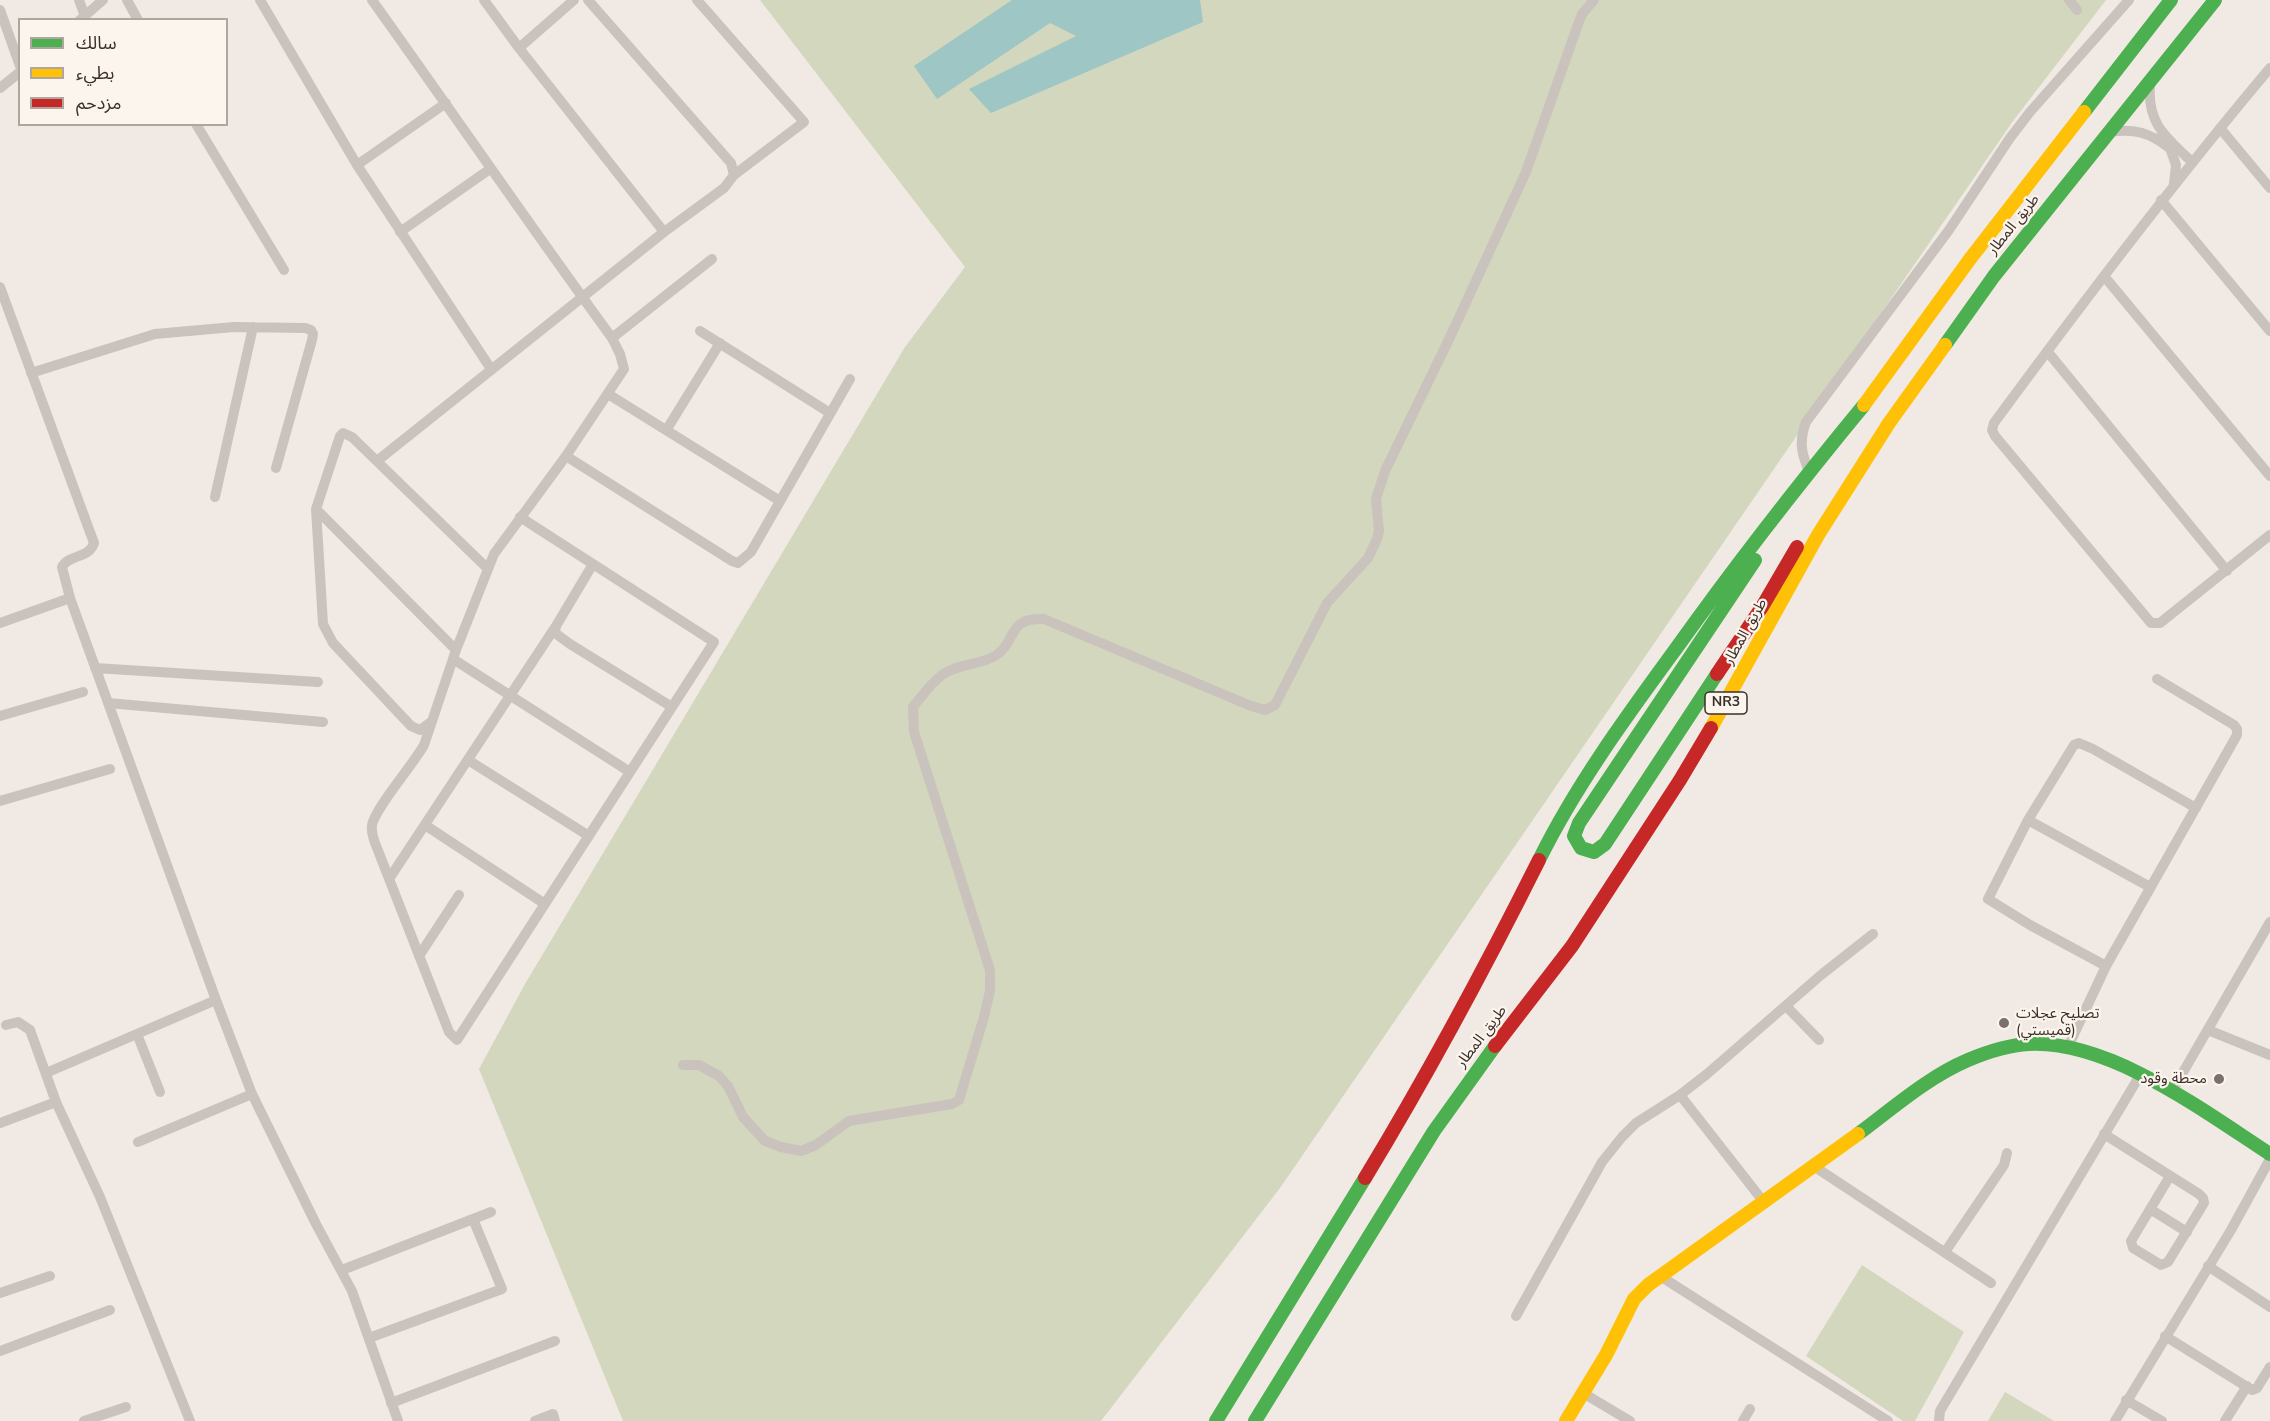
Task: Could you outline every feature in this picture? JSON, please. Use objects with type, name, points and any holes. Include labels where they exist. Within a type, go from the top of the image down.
[{"type":"main road","name":"طريق المطار","points":[[1216,1421],[1430,1069],[1485,969],[1552,834],[1587,775],[1625,718],[1704,608],[1809,471],[1860,410],[1970,259],[2171,0]]},
{"type":"main road","name":"طريق المطار","points":[[1256,1421],[1434,1131],[1479,1067],[1572,946],[1680,780],[1729,698],[1818,535],[1889,423],[1994,276],[2215,0]]},
{"type":"main road","points":[[1860,410],[1578,823],[1574,836],[1581,848],[1594,852],[1605,844],[1762,607],[1809,527],[1918,382]]},
{"type":"main road","points":[[1566,1421],[1606,1355],[1634,1299],[1660,1276],[1812,1165],[1941,1076],[1975,1057],[2029,1044],[2096,1056],[2140,1075],[2270,1154]]},
{"type":"street","points":[[79,0],[82,18]]},
{"type":"street","points":[[82,18],[103,0]]},
{"type":"street","points":[[127,0],[137,18]]},
{"type":"street","points":[[260,0],[357,165],[491,369]]},
{"type":"street","points":[[372,0],[612,338],[624,369],[566,456],[520,517],[494,554],[417,758],[374,817],[372,834],[449,1032],[457,1040],[714,642],[520,517]]},
{"type":"street","points":[[484,0],[664,232]]},
{"type":"street","points":[[519,48],[574,0]]},
{"type":"street","points":[[588,0],[731,163],[735,174]]},
{"type":"street","points":[[377,461],[664,232],[724,188],[735,174],[804,122],[697,0]]},
{"type":"street","points":[[683,1065],[699,1065],[719,1076],[728,1086],[743,1117],[765,1141],[781,1148],[801,1151],[816,1145],[849,1121],[952,1104],[959,1100],[984,1017],[990,991],[990,970],[914,732],[913,706],[942,674],[998,654],[1024,620],[1034,618],[1044,619],[1251,706],[1265,710],[1275,705],[1327,603],[1368,558],[1377,539],[1379,531],[1376,499],[1385,471],[1526,172],[1582,14],[1594,0]]},
{"type":"street","points":[[2069,0],[2077,10]]},
{"type":"street","points":[[1809,471],[1802,455],[1801,445],[1806,422],[1949,230],[2010,138],[2030,112],[2129,0]]},
{"type":"street","points":[[0,10],[18,60]]},
{"type":"street","points":[[2270,68],[2174,183],[2046,351],[1994,423],[1992,430],[2149,622],[2154,624],[2160,623],[2270,535]]},
{"type":"street","points":[[0,88],[18,74]]},
{"type":"street","points":[[2150,82],[2150,101],[2154,121],[2172,146],[2190,164]]},
{"type":"street","points":[[357,165],[446,104]]},
{"type":"street","points":[[197,126],[284,270]]},
{"type":"street","points":[[2220,128],[2270,188]]},
{"type":"street","points":[[2110,132],[2129,130],[2144,132],[2172,146],[2203,148]]},
{"type":"street","points":[[2172,146],[2176,165],[2174,183]]},
{"type":"street","points":[[400,232],[490,169]]},
{"type":"street","points":[[2161,200],[2270,331]]},
{"type":"street","points":[[612,338],[712,259]]},
{"type":"street","points":[[2104,276],[2270,476]]},
{"type":"street","points":[[0,287],[94,543],[88,552],[68,561],[62,567],[70,598],[252,1095],[352,1291],[398,1421]]},
{"type":"street","points":[[31,373],[155,334],[253,327],[311,330],[313,334],[276,468]]},
{"type":"street","points":[[215,497],[253,327]]},
{"type":"street","points":[[700,331],[830,413]]},
{"type":"street","points":[[667,429],[720,343]]},
{"type":"street","points":[[2046,351],[2227,571]]},
{"type":"street","points":[[566,456],[738,563],[751,552],[850,379]]},
{"type":"street","points":[[608,394],[780,501]]},
{"type":"street","points":[[431,722],[420,730],[411,726],[333,643],[326,632],[321,612],[316,509],[340,436],[343,433],[352,437],[488,569]]},
{"type":"street","points":[[316,509],[455,655],[511,696],[630,772]]},
{"type":"street","points":[[389,879],[511,696],[593,564]]},
{"type":"street","points":[[0,623],[70,598]]},
{"type":"street","points":[[556,626],[555,633],[558,636],[672,707]]},
{"type":"street","points":[[95,668],[318,682]]},
{"type":"street","points":[[2067,1049],[2106,966],[2237,735],[2234,725],[2157,679]]},
{"type":"street","points":[[0,716],[83,692]]},
{"type":"street","points":[[108,703],[323,722]]},
{"type":"street","points":[[2106,966],[1989,902],[1988,899],[2028,820],[2074,745],[2079,743],[2196,808]]},
{"type":"street","points":[[468,760],[589,836]]},
{"type":"street","points":[[0,801],[110,770]]},
{"type":"street","points":[[2028,820],[2150,887]]},
{"type":"street","points":[[425,825],[545,904]]},
{"type":"street","points":[[419,956],[459,895]]},
{"type":"street","points":[[2171,1093],[2270,922]]},
{"type":"street","points":[[1516,1316],[1602,1162],[1622,1137],[1636,1123],[1680,1095],[1821,975],[1873,934]]},
{"type":"street","points":[[46,1073],[216,1000]]},
{"type":"street","points":[[1786,1006],[1819,1040]]},
{"type":"street","points":[[6,1025],[18,1022],[30,1030],[56,1102],[100,1197],[190,1421]]},
{"type":"street","points":[[2208,1030],[2270,1055]]},
{"type":"street","points":[[137,1034],[160,1092]]},
{"type":"street","points":[[1939,1421],[1940,1411],[2140,1075]]},
{"type":"street","points":[[138,1142],[252,1095]]},
{"type":"street","points":[[1680,1095],[1762,1201]]},
{"type":"street","points":[[0,1122],[56,1102]]},
{"type":"street","points":[[2104,1134],[2199,1194],[2204,1201],[2167,1264],[2158,1264],[2133,1248],[2131,1244],[2170,1176]]},
{"type":"street","points":[[1946,1252],[2004,1165],[2007,1153]]},
{"type":"street","points":[[2115,1421],[2270,1159]]},
{"type":"street","points":[[1812,1165],[1991,1283]]},
{"type":"street","points":[[2150,1209],[2187,1232]]},
{"type":"street","points":[[342,1270],[491,1212]]},
{"type":"street","points":[[369,1338],[502,1288],[474,1219]]},
{"type":"street","points":[[2208,1266],[2270,1307]]},
{"type":"street","points":[[0,1293],[50,1276]]},
{"type":"street","points":[[1660,1276],[1888,1421]]},
{"type":"street","points":[[0,1351],[110,1310]]},
{"type":"street","points":[[2165,1336],[2252,1390],[2257,1388],[2270,1367]]},
{"type":"street","points":[[392,1403],[555,1341]]},
{"type":"street","points":[[2225,1421],[2247,1386]]},
{"type":"street","points":[[1583,1393],[1630,1421]]},
{"type":"street","points":[[2126,1400],[2162,1421]]},
{"type":"street","points":[[84,1421],[126,1407]]},
{"type":"street","points":[[1743,1421],[1750,1409]]},
{"type":"street","points":[[535,1421],[552,1414],[555,1421]]},
{"type":"green space","points":[[760,0],[2106,0],[2013,121],[1280,1188],[1101,1421],[623,1421],[479,1069],[525,984],[905,347],[965,267]]},
{"type":"green space","points":[[1862,1265],[1964,1332],[1915,1421],[1903,1421],[1806,1356]]},
{"type":"green space","points":[[2005,1392],[2054,1421],[1988,1421]]},
{"type":"water","points":[[1012,0],[1200,0],[1203,22],[991,113],[969,89],[1076,36],[1050,23],[937,99],[914,66]]},
{"type":"traffic: fast","points":[[2084,112],[2171,0]]},
{"type":"traffic: fast","points":[[1945,345],[1994,276],[2215,0]]},
{"type":"traffic: fast","points":[[1539,860],[1585,778],[1638,701],[1744,557],[1864,405]]},
{"type":"traffic: fast","points":[[1717,674],[1605,844],[1594,852],[1581,848],[1574,836],[1579,823],[1755,560]]},
{"type":"traffic: fast","points":[[1858,1134],[1911,1094],[1953,1067],[1990,1052],[2029,1044],[2060,1046],[2092,1054],[2124,1066],[2187,1100],[2270,1154]]},
{"type":"traffic: fast","points":[[1255,1421],[1434,1131],[1495,1046]]},
{"type":"traffic: fast","points":[[1216,1421],[1365,1178]]},
{"type":"traffic: slow","points":[[1864,405],[1970,259],[2084,112]]},
{"type":"traffic: slow","points":[[1711,728],[1818,535],[1889,423],[1945,345]]},
{"type":"traffic: slow","points":[[1566,1421],[1606,1355],[1634,1299],[1648,1285],[1858,1134]]},
{"type":"traffic: jam","points":[[1717,674],[1762,607],[1797,547]]},
{"type":"traffic: jam","points":[[1495,1046],[1572,946],[1680,780],[1711,728]]},
{"type":"traffic: jam","points":[[1365,1178],[1455,1020],[1539,860]]},
{"type":"place","name":"تصليح عجلات (قميستي)","points":[[2004,1023]]},
{"type":"place","name":"محطة وقود","points":[[2219,1079]]}]
